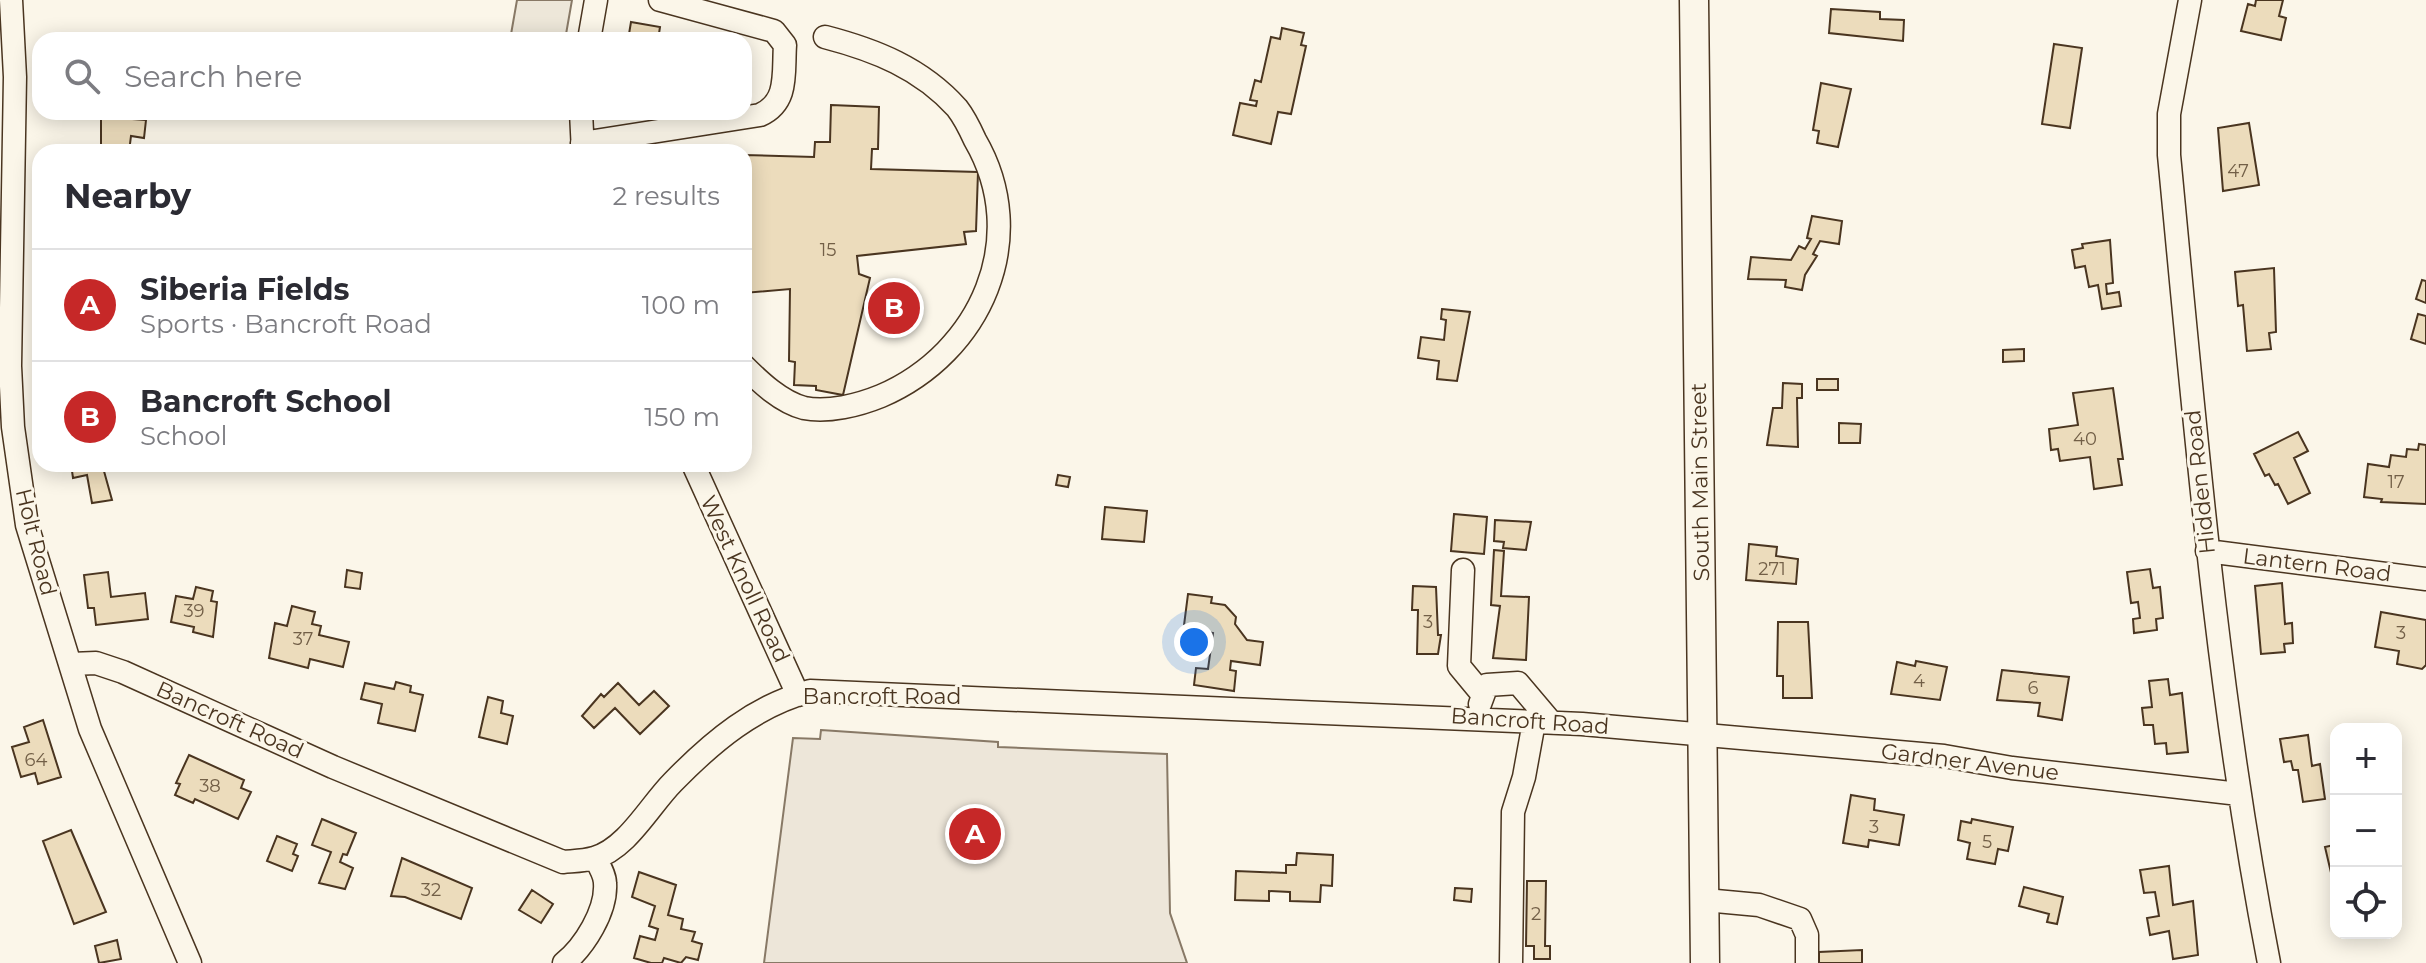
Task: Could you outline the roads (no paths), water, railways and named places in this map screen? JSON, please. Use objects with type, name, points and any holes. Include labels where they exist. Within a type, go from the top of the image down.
[{"type":"main road","name":"South Main Street","points":[[1694,0],[1705,963]]},
{"type":"street","name":"Holt Road","points":[[11,0],[15,77],[9,270],[13,427],[27,525],[90,729],[190,963]]},
{"type":"street","points":[[590,32],[596,0]]},
{"type":"street","points":[[660,0],[774,31],[785,45],[782,94],[775,109],[752,116]]},
{"type":"street","name":"Hidden Road","points":[[2190,0],[2169,114],[2169,155],[2207,551],[2239,794],[2269,963]]},
{"type":"street","points":[[752,374],[767,389],[804,408],[856,406],[904,386],[950,351],[976,311],[997,255],[999,206],[994,182],[986,158],[958,109],[899,62],[825,37]]},
{"type":"street","points":[[581,120],[582,144]]},
{"type":"street","points":[[599,144],[732,120]]},
{"type":"street","name":"West Knoll Road","points":[[697,472],[798,695]]},
{"type":"street","name":"Lantern Road","points":[[2207,551],[2426,579]]},
{"type":"street","points":[[1463,570],[1459,666],[1483,695]]},
{"type":"street","name":"Bancroft Road","points":[[71,664],[96,663],[123,672],[333,767],[563,862],[595,858],[615,846],[673,782],[755,711],[810,691],[1474,718],[1700,733]]},
{"type":"street","points":[[1474,718],[1487,685],[1518,683],[1542,722],[1513,812],[1511,963]]},
{"type":"street","name":"Gardner Avenue","points":[[1700,733],[1944,756],[2012,768],[2239,794]]},
{"type":"street","points":[[564,963],[577,953],[596,919],[606,881],[595,858]]},
{"type":"street","points":[[1705,900],[1759,905],[1800,919],[1807,935],[1807,963]]},
{"type":"place","name":"Bancroft School","points":[[894,308]]},
{"type":"place","name":"Siberia Fields","points":[[975,834]]}]
